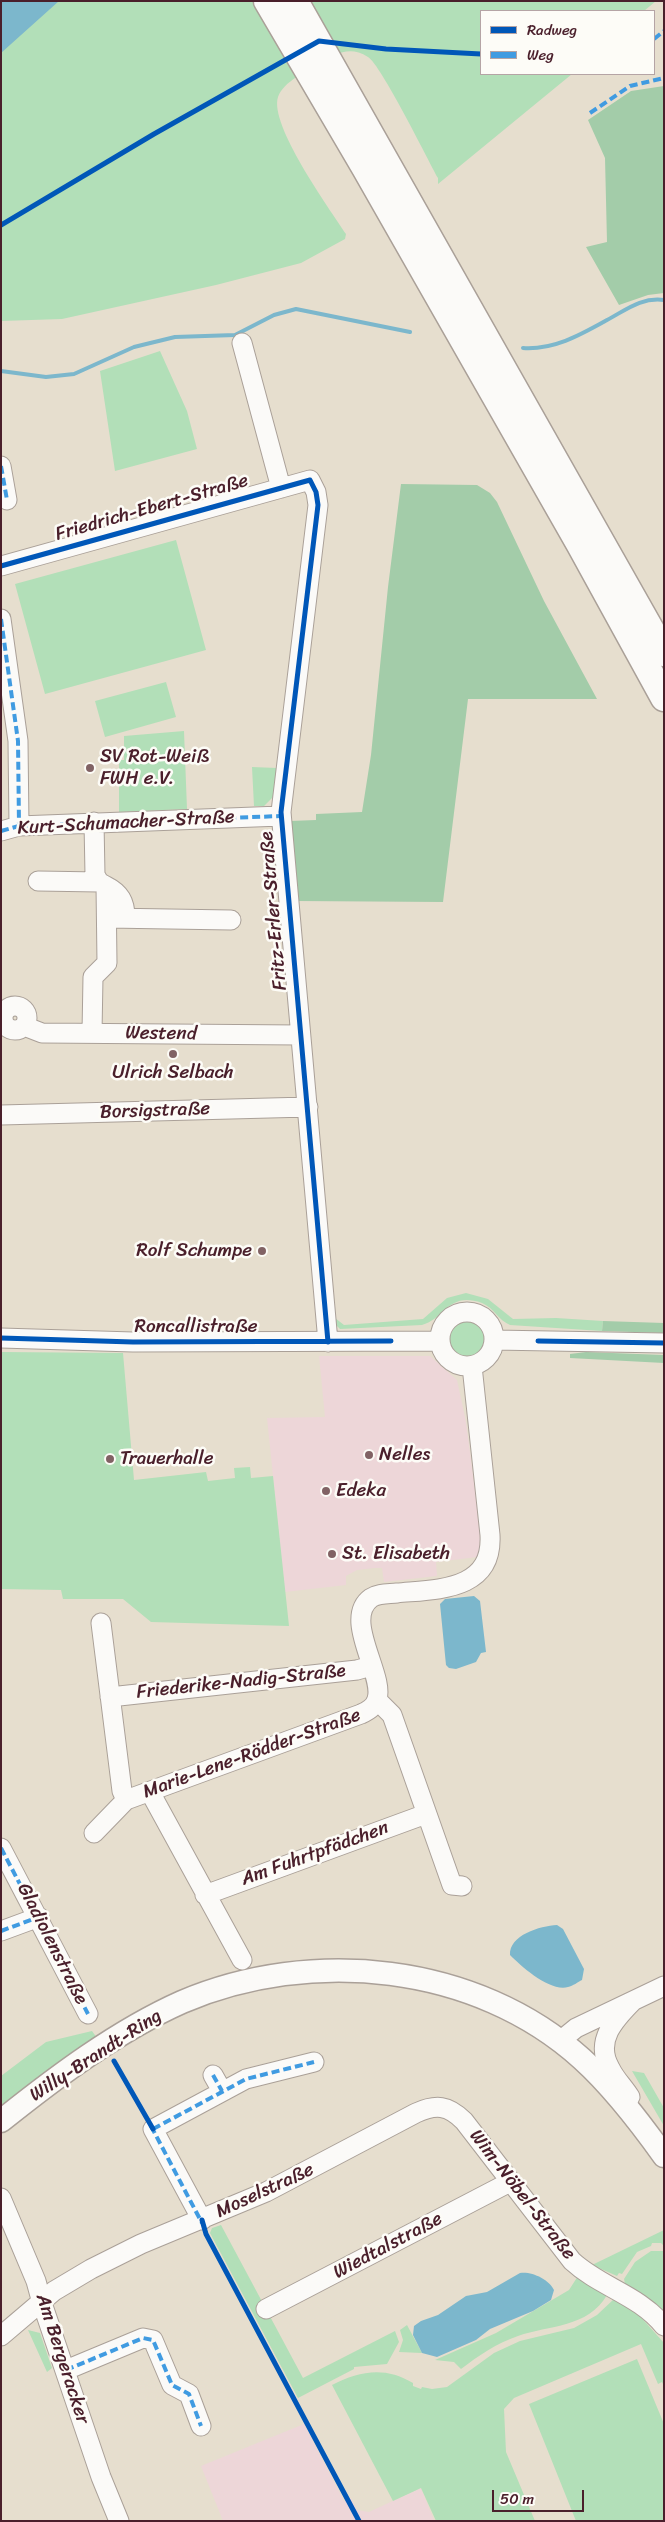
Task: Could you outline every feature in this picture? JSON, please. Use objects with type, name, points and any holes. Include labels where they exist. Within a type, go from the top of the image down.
[{"type":"highway","points":[[267,1],[320,70],[664,653]]},
{"type":"highway","points":[[295,1],[320,70],[365,168],[565,519],[664,698]]},
{"type":"main road","name":"Willy-Brandt-Ring","points":[[1,2121],[102,2048],[160,2012],[183,2002],[250,1980],[303,1972],[367,1971],[437,1982],[470,1992],[504,2007],[560,2041],[605,2082],[646,2130],[664,2156]]},
{"type":"street","points":[[242,342],[281,488]]},
{"type":"street","points":[[1,466],[7,500]]},
{"type":"street","name":"Friedrich-Ebert-Straße","points":[[1,566],[310,480]]},
{"type":"street","name":"Fritz-Erler-Straße","points":[[310,480],[316,492],[318,505],[281,816],[308,1107],[316,1228],[328,1342]]},
{"type":"street","points":[[1,619],[18,741],[10,828]]},
{"type":"street","name":"Kurt-Schumacher-Straße","points":[[10,828],[94,822],[281,816]]},
{"type":"street","points":[[92,1033],[93,977],[107,963],[116,918],[103,884],[95,875],[94,822]]},
{"type":"street","points":[[38,881],[103,884]]},
{"type":"street","points":[[116,918],[231,920]]},
{"type":"street","name":"Westend","points":[[4,1007],[18,1007],[23,1010],[26,1015],[24,1026],[42,1034],[300,1035]]},
{"type":"street","name":"Borsigstraße","points":[[1,1115],[308,1107]]},
{"type":"street","points":[[467,1312],[478,1314],[487,1320],[493,1329],[494,1340],[488,1357],[472,1366],[454,1362],[447,1357],[440,1341],[442,1330],[448,1320],[456,1314],[467,1312]]},
{"type":"street","name":"Roncallistraße","points":[[1,1338],[133,1342],[440,1341]]},
{"type":"street","points":[[494,1340],[664,1343]]},
{"type":"street","name":"Marie-Lene-Rödder-Straße","points":[[94,1832],[126,1800],[361,1714],[374,1706],[378,1692],[365,1650],[361,1614],[366,1602],[380,1594],[462,1584],[480,1571],[489,1553],[490,1535],[472,1366]]},
{"type":"street","points":[[101,1623],[122,1791],[126,1800]]},
{"type":"street","name":"Friederike-Nadig-Straße","points":[[110,1697],[357,1670],[371,1666]]},
{"type":"street","points":[[377,1700],[392,1715],[452,1886],[462,1886]]},
{"type":"street","points":[[150,1792],[242,1960]]},
{"type":"street","name":"Am Fuhrtpfädchen","points":[[205,1895],[426,1814]]},
{"type":"street","name":"Gladiolenstraße","points":[[1,1848],[39,1917],[88,2014]]},
{"type":"street","points":[[1,1931],[39,1917]]},
{"type":"street","points":[[560,2041],[576,2028],[664,1986]]},
{"type":"street","points":[[633,2001],[609,2030],[604,2050],[610,2068],[635,2105],[646,2130]]},
{"type":"street","points":[[202,2220],[153,2129],[217,2083],[314,2062]]},
{"type":"street","name":"Moselstraße","points":[[1,2336],[54,2291],[91,2269],[149,2240],[202,2220],[316,2168],[430,2107],[443,2107],[456,2113]]},
{"type":"street","name":"Wim-Nöbel-Straße","points":[[456,2113],[572,2261],[580,2268],[632,2298],[647,2309],[664,2326]]},
{"type":"street","name":"Wiedtalstraße","points":[[266,2309],[510,2182]]},
{"type":"street","name":"Am Bergeracker","points":[[2,2199],[36,2281],[114,2519]]},
{"type":"street","points":[[66,2370],[143,2338],[149,2338],[153,2340],[172,2385],[189,2394],[202,2426]]},
{"type":"shaded area","points":[[319,1356],[430,1356],[457,1380],[466,1422],[478,1513],[481,1542],[478,1557],[436,1562],[437,1576],[384,1582],[382,1568],[374,1568],[357,1570],[346,1576],[346,1585],[285,1592],[267,1418],[325,1417]]},
{"type":"shaded area","points":[[304,2424],[344,2501],[351,2498],[357,2510],[369,2512],[421,2488],[434,2521],[223,2521],[201,2466]]},
{"type":"green space","points":[[1,1],[656,1],[645,10],[480,10],[480,75],[571,75],[438,184],[438,178],[414,133],[383,76],[374,64],[361,53],[349,51],[331,57],[285,86],[278,97],[278,110],[282,127],[291,146],[346,234],[345,239],[301,263],[216,285],[62,319],[1,321]]},
{"type":"green space","points":[[664,86],[664,293],[648,295],[619,305],[586,247],[607,242],[605,158],[588,120],[631,91]]},
{"type":"green space","points":[[160,351],[187,411],[197,449],[115,471],[100,371]]},
{"type":"green space","points":[[401,484],[477,485],[490,493],[497,502],[544,601],[597,699],[468,699],[443,902],[296,901],[290,821],[316,820],[316,814],[362,812],[371,755],[388,587]]},
{"type":"green space","points":[[176,540],[206,650],[45,694],[15,584]]},
{"type":"green space","points":[[166,682],[176,717],[105,737],[95,701]]},
{"type":"green space","points":[[184,731],[187,809],[119,812],[119,760],[124,760],[124,736]]},
{"type":"green space","points":[[252,767],[277,768],[274,796],[264,806],[254,806]]},
{"type":"green space","points":[[466,1293],[488,1299],[513,1319],[556,1318],[603,1321],[602,1331],[510,1325],[486,1305],[471,1300],[454,1303],[430,1322],[422,1325],[340,1329],[336,1325],[335,1318],[344,1325],[423,1319],[447,1298]]},
{"type":"green space","points":[[467,1319],[481,1325],[487,1339],[481,1353],[467,1359],[453,1353],[447,1339],[453,1325]]},
{"type":"green space","points":[[603,1321],[664,1323],[664,1333],[602,1331]]},
{"type":"green space","points":[[1,1352],[123,1353],[134,1480],[206,1472],[208,1481],[235,1478],[234,1468],[250,1467],[251,1478],[273,1476],[289,1626],[151,1622],[123,1599],[63,1599],[61,1590],[1,1589]]},
{"type":"green space","points":[[586,1352],[664,1355],[664,1363],[570,1358],[570,1354]]},
{"type":"green space","points":[[92,2031],[97,2038],[1,2110],[1,2076],[46,2042]]},
{"type":"green space","points":[[632,2071],[644,2073],[664,2108],[664,2126]]},
{"type":"green space","points":[[221,2225],[303,2378],[395,2331],[399,2342],[387,2364],[354,2367],[354,2369],[298,2398],[210,2233],[212,2228]]},
{"type":"green space","points":[[664,2230],[664,2246],[661,2243],[652,2243],[651,2246],[637,2252],[622,2274],[619,2273],[617,2276],[592,2265]]},
{"type":"green space","points":[[651,2251],[664,2251],[664,2317],[642,2295],[625,2284],[624,2279],[635,2262]]},
{"type":"green space","points":[[578,2276],[607,2295],[599,2306],[579,2320],[510,2339],[488,2350],[461,2369],[454,2362],[435,2360],[496,2333],[569,2290]]},
{"type":"green space","points":[[614,2299],[639,2315],[664,2343],[664,2386],[662,2382],[658,2384],[641,2344],[514,2398],[504,2409],[506,2452],[535,2521],[436,2521],[421,2488],[393,2501],[332,2385],[352,2376],[382,2372],[403,2378],[413,2383],[413,2386],[421,2389],[422,2387],[432,2389],[447,2387],[494,2353],[520,2341],[574,2328],[597,2315]]},
{"type":"green space","points":[[407,2325],[422,2353],[399,2352],[403,2340],[400,2330]]},
{"type":"green space","points":[[28,2330],[40,2333],[52,2368],[47,2372]]},
{"type":"green space","points":[[637,2359],[664,2424],[664,2521],[576,2521],[529,2404]]},
{"type":"water","points":[[1,1],[59,1],[1,53]]},
{"type":"water","points":[[474,1596],[480,1601],[486,1652],[481,1653],[476,1662],[456,1669],[449,1668],[446,1665],[440,1604],[445,1599]]},
{"type":"water","points":[[557,1925],[563,1929],[584,1969],[582,1980],[574,1985],[561,1988],[545,1982],[529,1972],[510,1955],[511,1948],[520,1937],[542,1927]]},
{"type":"water","points":[[520,2273],[534,2275],[548,2282],[554,2290],[551,2300],[533,2311],[490,2329],[476,2340],[437,2357],[422,2353],[413,2335],[414,2326],[421,2321],[438,2315],[466,2296],[487,2292]]},
{"type":"waterway","points":[[523,348],[545,347],[556,344],[587,331],[641,302],[664,300]]},
{"type":"waterway","points":[[1,371],[46,377],[74,374],[134,347],[175,337],[235,335],[274,315],[296,309],[410,332]]},
{"type":"marked path","points":[[655,38],[664,31]]},
{"type":"marked path","points":[[590,113],[630,86],[664,78]]},
{"type":"marked path","points":[[1,466],[7,500]]},
{"type":"marked path","points":[[1,619],[18,741],[19,826]]},
{"type":"marked path","points":[[1,831],[19,826],[281,816]]},
{"type":"marked path","points":[[1,1848],[88,2014]]},
{"type":"marked path","points":[[1,1931],[39,1917]]},
{"type":"marked path","points":[[153,2129],[246,2079],[314,2062]]},
{"type":"marked path","points":[[213,2075],[222,2091]]},
{"type":"marked path","points":[[151,2126],[202,2223]]},
{"type":"marked path","points":[[66,2370],[143,2338],[153,2340],[172,2385],[189,2394],[201,2426]]},
{"type":"cycle path","points":[[1,225],[154,134],[319,41],[386,49],[480,54]]},
{"type":"cycle path","points":[[1,566],[310,480],[316,492],[318,505],[281,812],[328,1342]]},
{"type":"cycle path","points":[[1,1338],[133,1342],[391,1341]]},
{"type":"cycle path","points":[[538,1341],[664,1343]]},
{"type":"cycle path","points":[[114,2061],[153,2129]]},
{"type":"cycle path","points":[[202,2220],[206,2234],[359,2521]]},
{"type":"place","name":"SV Rot-Weiß FWH e.V.","points":[[90,768]]},
{"type":"place","name":"Ulrich Selbach","points":[[173,1054]]},
{"type":"place","name":"Rolf Schumpe","points":[[262,1251]]},
{"type":"place","name":"Nelles","points":[[369,1455]]},
{"type":"place","name":"Trauerhalle","points":[[110,1459]]},
{"type":"place","name":"Edeka","points":[[326,1491]]},
{"type":"place","name":"St. Elisabeth","points":[[332,1554]]}]
